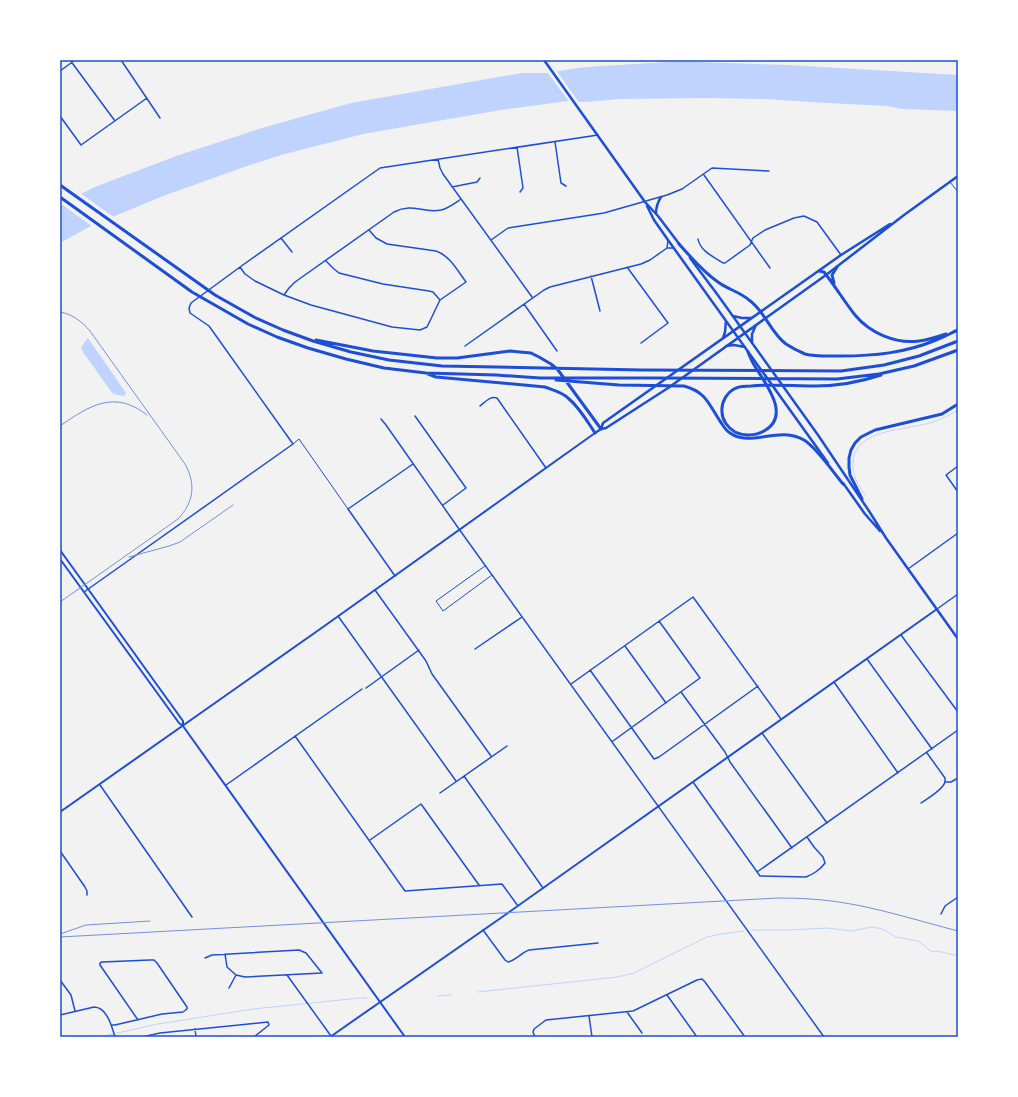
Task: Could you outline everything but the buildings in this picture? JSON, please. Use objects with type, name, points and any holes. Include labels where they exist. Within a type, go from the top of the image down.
[{"type":"highway","points":[[60,185],[215,295],[254,317],[283,330],[306,337],[373,351],[438,358],[457,358],[510,351],[531,353],[551,364],[558,370],[601,429]]},
{"type":"highway","points":[[60,197],[192,292],[248,324],[276,337],[346,360],[384,368],[426,373],[496,375],[619,385],[684,386],[693,388],[705,397],[728,432],[745,438],[780,434],[795,436],[804,440],[813,447],[843,484]]},
{"type":"highway","points":[[679,244],[709,276],[749,300],[757,308],[777,335],[785,342],[797,351],[806,354],[824,356],[879,355],[900,352],[957,331]]},
{"type":"highway","points":[[836,288],[832,275],[837,267]]},
{"type":"highway","points":[[819,271],[824,272],[861,321],[875,332],[886,337],[904,341],[918,341],[957,331]]},
{"type":"highway","points":[[306,337],[313,341],[351,352],[389,360],[442,366],[792,371],[841,371],[884,365],[918,356],[958,341]]},
{"type":"highway","points":[[748,352],[753,361],[769,389],[775,401],[777,411],[775,420],[769,427],[764,431],[750,435],[735,432],[729,428],[722,416],[722,405],[724,399],[731,390],[738,387],[757,385],[817,386],[845,384],[869,379],[914,366],[958,350]]},
{"type":"highway","points":[[540,378],[837,379],[879,374],[914,366]]},
{"type":"highway","points":[[426,373],[436,377],[545,387],[568,398],[581,412],[595,433]]},
{"type":"highway","points":[[862,500],[850,475],[848,467],[851,450],[855,443],[861,437],[875,430],[942,414],[958,404]]},
{"type":"main road","points":[[544,60],[645,202],[656,214],[717,294],[958,639]]},
{"type":"main road","points":[[60,812],[595,433],[606,428],[668,388],[837,267],[904,215],[958,176]]},
{"type":"main road","points":[[656,214],[656,207],[661,197]]},
{"type":"main road","points":[[645,202],[654,220],[748,352]]},
{"type":"main road","points":[[601,429],[603,423],[841,255],[904,215]]},
{"type":"main road","points":[[732,315],[742,318],[753,318]]},
{"type":"main road","points":[[722,339],[725,332],[726,321]]},
{"type":"main road","points":[[752,344],[752,334],[757,324]]},
{"type":"main road","points":[[726,346],[734,345],[745,347]]},
{"type":"main road","points":[[753,361],[776,389],[865,514],[886,538]]},
{"type":"main road","points":[[60,550],[183,721],[183,726]]},
{"type":"main road","points":[[60,559],[82,594],[179,723],[183,726],[405,1037]]},
{"type":"main road","points":[[331,1037],[937,609]]},
{"type":"street","points":[[70,60],[115,121]]},
{"type":"street","points":[[60,71],[75,60]]},
{"type":"street","points":[[120,60],[160,118]]},
{"type":"street","points":[[60,116],[81,145],[147,98]]},
{"type":"street","points":[[82,594],[293,444],[209,326],[190,313],[188,308],[191,303],[380,168],[598,135]]},
{"type":"street","points":[[555,142],[562,183],[566,186]]},
{"type":"street","points":[[517,147],[523,188],[520,192]]},
{"type":"street","points":[[438,159],[443,174],[532,298]]},
{"type":"street","points":[[491,240],[508,228],[604,213],[661,197],[682,189],[712,168],[769,171]]},
{"type":"street","points":[[703,174],[770,268]]},
{"type":"street","points":[[452,187],[477,182],[480,178]]},
{"type":"street","points":[[284,295],[296,282],[401,208],[408,207],[441,210],[450,207],[461,199]]},
{"type":"street","points":[[698,239],[699,245],[724,263],[750,245],[753,238],[769,227],[804,216],[817,222],[841,255]]},
{"type":"street","points":[[240,267],[245,274],[255,281],[284,295],[311,305],[392,327],[420,330],[427,327],[440,300],[466,282],[449,258],[442,253],[387,244],[376,238],[369,230]]},
{"type":"street","points":[[281,238],[292,252]]},
{"type":"street","points":[[667,248],[668,240]]},
{"type":"street","points":[[465,346],[550,286],[627,266],[641,264],[650,260],[667,248],[674,248]]},
{"type":"street","points":[[326,260],[329,265],[339,273],[383,284],[433,292],[440,300]]},
{"type":"street","points":[[627,266],[668,323],[641,343]]},
{"type":"street","points":[[591,275],[600,311]]},
{"type":"street","points":[[524,304],[557,351]]},
{"type":"street","points":[[480,406],[488,399],[494,397],[497,398],[546,468]]},
{"type":"street","points":[[415,416],[466,488],[443,505]]},
{"type":"street","points":[[380,420],[386,425],[485,566],[824,1037]]},
{"type":"street","points":[[395,576],[348,509],[413,463]]},
{"type":"street","points":[[958,466],[946,475],[958,492]]},
{"type":"street","points":[[908,569],[958,533]]},
{"type":"street","points":[[375,590],[426,661],[432,674],[491,756]]},
{"type":"street","points":[[937,609],[958,594]]},
{"type":"street","points":[[571,684],[693,597],[782,719]]},
{"type":"street","points":[[338,616],[456,781]]},
{"type":"street","points":[[475,649],[522,617]]},
{"type":"street","points":[[612,742],[700,678],[659,621]]},
{"type":"street","points":[[901,634],[958,712]]},
{"type":"street","points":[[625,646],[666,703]]},
{"type":"street","points":[[366,688],[418,650]]},
{"type":"street","points":[[867,659],[932,749]]},
{"type":"street","points":[[590,670],[654,759],[758,686]]},
{"type":"street","points":[[834,682],[898,773]]},
{"type":"street","points":[[226,785],[362,689]]},
{"type":"street","points":[[681,692],[792,848]]},
{"type":"street","points":[[757,872],[958,730]]},
{"type":"street","points":[[762,733],[827,824]]},
{"type":"street","points":[[295,736],[405,891],[502,884],[518,906]]},
{"type":"street","points":[[440,793],[507,746]]},
{"type":"street","points":[[921,803],[945,785],[945,778],[927,753]]},
{"type":"street","points":[[464,776],[543,888]]},
{"type":"street","points":[[945,782],[951,782],[958,778]]},
{"type":"street","points":[[693,782],[760,876],[806,877],[822,867],[825,863],[824,859],[807,837]]},
{"type":"street","points":[[100,785],[192,917]]},
{"type":"street","points":[[370,840],[422,804],[479,885]]},
{"type":"street","points":[[60,851],[86,887],[86,895]]},
{"type":"street","points":[[941,914],[945,906],[958,897]]},
{"type":"street","points":[[483,930],[508,962],[529,950],[598,943]]},
{"type":"street","points":[[206,958],[225,954],[295,950],[303,951],[322,973],[245,977],[231,972],[227,966],[225,954]]},
{"type":"street","points":[[112,1025],[138,1020],[162,1014],[183,1012],[187,1009],[187,1005],[154,960],[102,962],[100,965],[138,1020]]},
{"type":"street","points":[[230,988],[236,975]]},
{"type":"street","points":[[287,975],[331,1037]]},
{"type":"street","points":[[535,1037],[533,1032],[534,1029],[546,1020],[627,1012],[640,1008],[697,980],[702,979],[706,982],[745,1037]]},
{"type":"street","points":[[60,980],[71,995],[75,1011]]},
{"type":"street","points":[[667,995],[697,1037]]},
{"type":"street","points":[[60,1015],[98,1007],[102,1010],[112,1025],[114,1036]]},
{"type":"street","points":[[627,1012],[642,1033]]},
{"type":"street","points":[[589,1016],[592,1037]]},
{"type":"street","points":[[142,1037],[160,1033],[195,1029],[264,1022],[269,1023],[266,1028],[254,1037]]},
{"type":"street","points":[[195,1029],[196,1037]]},
{"type":"lane","points":[[950,182],[958,192]]},
{"type":"lane","points":[[293,444],[299,439],[348,509]]},
{"type":"lane","points":[[485,566],[436,601],[443,610],[492,575]]},
{"type":"water","points":[[669,62],[789,65],[958,75],[958,111],[903,109],[887,106],[765,99],[707,98],[620,99],[585,102],[568,101],[501,110],[363,134],[281,155],[163,196],[91,226],[60,243],[60,204],[95,187],[179,155],[262,128],[351,103],[522,73],[548,73],[577,68]]},
{"type":"water","points":[[88,338],[126,393],[124,396],[113,394],[83,352],[81,347]]},
{"type":"pier","points":[[556,70],[580,104],[570,103],[548,73]]},
{"type":"pier","points":[[80,193],[115,218],[93,227],[60,203]]},
{"type":"waterway","points":[[865,495],[857,482],[854,473],[853,458],[858,447],[867,439],[879,434],[933,422],[958,410]]},
{"type":"waterway","points":[[752,930],[827,928],[851,931],[872,927],[882,929],[896,937],[918,941],[932,952],[937,951],[958,956]]},
{"type":"waterway","points":[[478,992],[617,977],[634,973],[707,937],[744,931]]},
{"type":"waterway","points":[[438,996],[451,995]]},
{"type":"waterway","points":[[99,1037],[158,1024],[253,1009],[367,998]]},
{"type":"railway","points":[[60,312],[77,319],[90,331],[185,464],[189,471],[192,486],[190,499],[183,513],[178,519],[60,602]]},
{"type":"railway","points":[[60,426],[81,412],[102,403],[124,403],[135,407],[147,415]]},
{"type":"railway","points":[[129,557],[180,542],[233,505]]},
{"type":"railway","points":[[60,937],[778,898],[816,899],[854,905],[884,911],[958,931]]},
{"type":"railway","points":[[60,934],[86,925],[150,921]]}]
